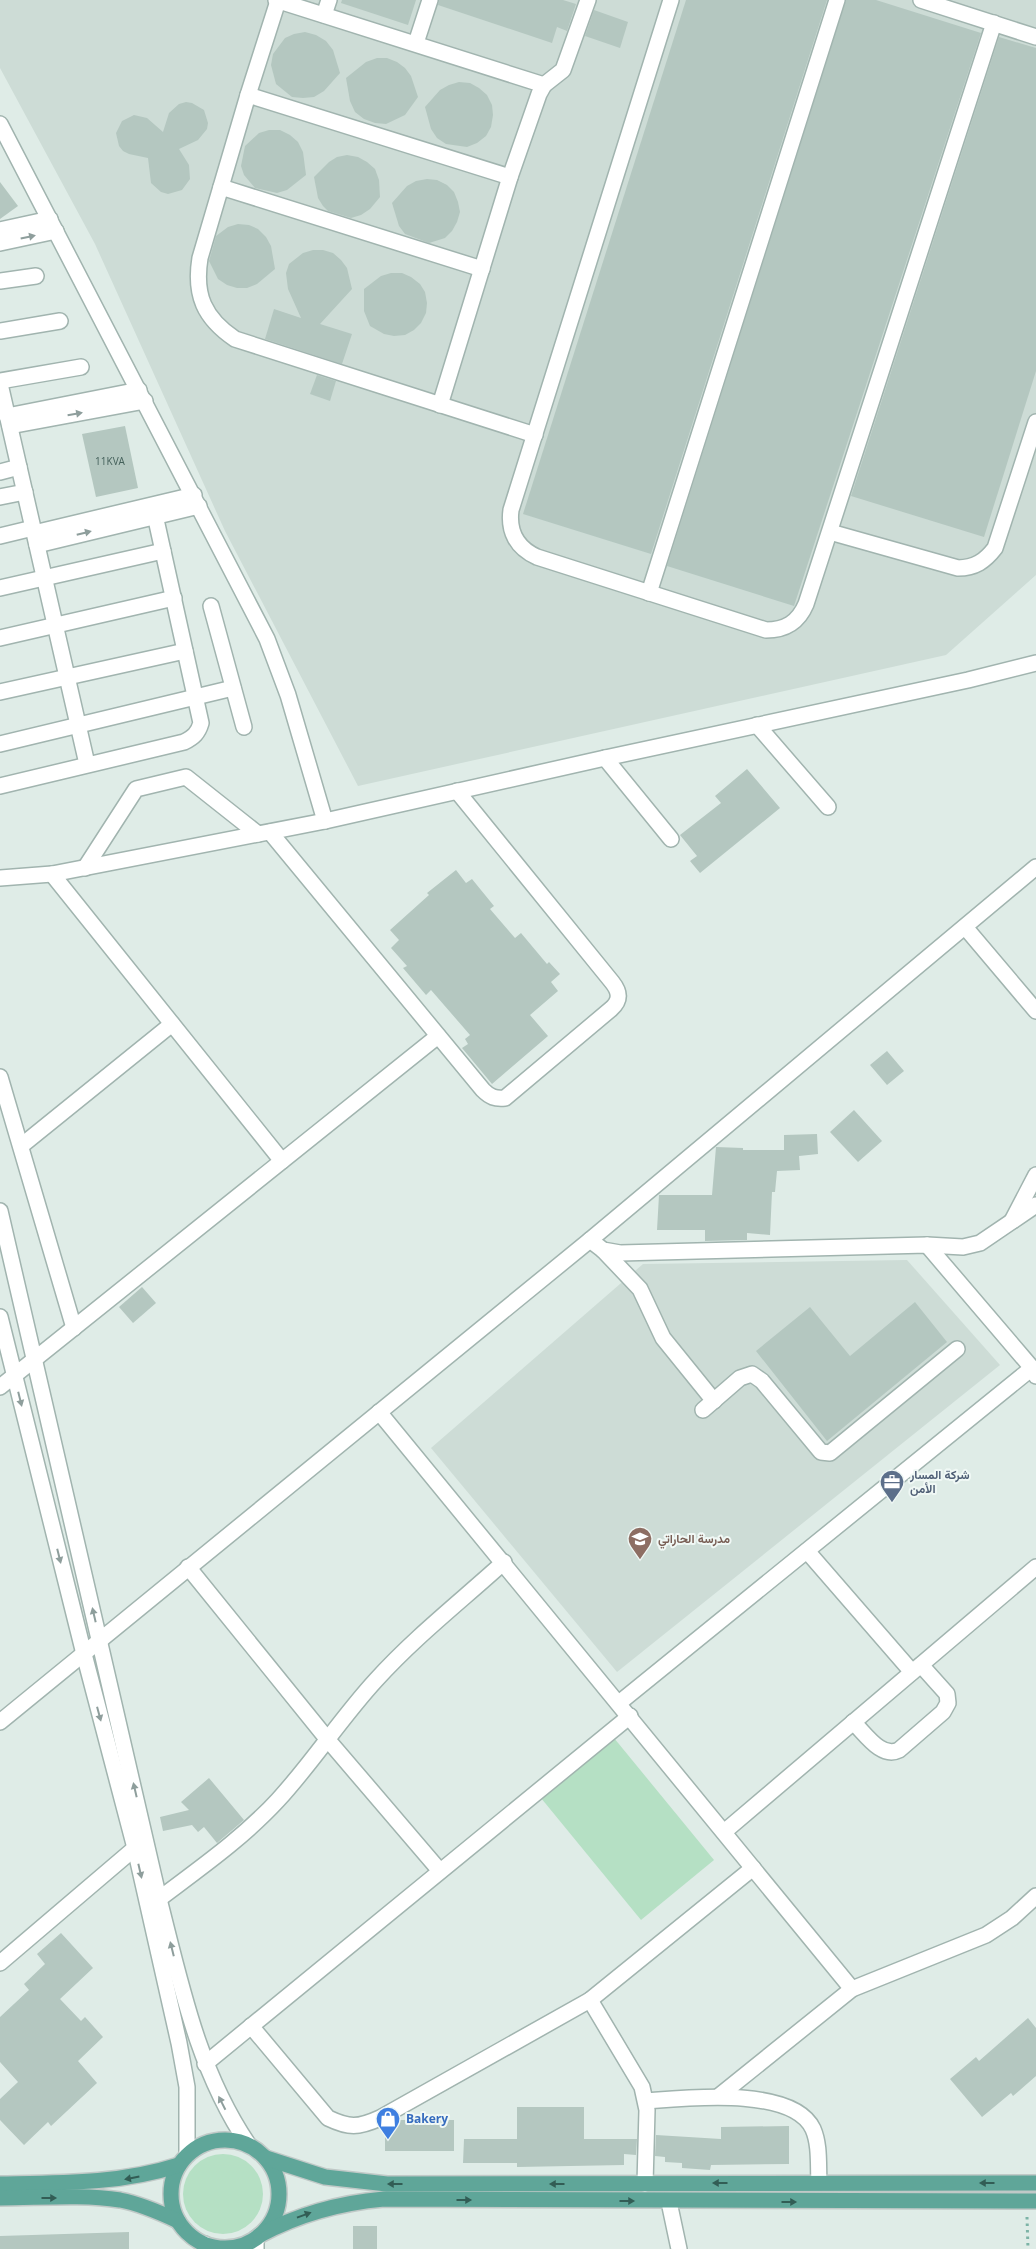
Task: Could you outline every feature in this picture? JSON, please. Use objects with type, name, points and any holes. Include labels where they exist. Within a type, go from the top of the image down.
[{"type":"main road","points":[[1031,2201],[669,2202],[384,2199],[319,2209],[279,2225],[257,2241],[231,2248],[206,2247],[185,2231],[173,2210],[171,2187],[183,2160],[197,2147],[209,2142],[235,2140],[248,2144],[266,2158],[305,2172],[366,2183],[1036,2183]]},
{"type":"main road","points":[[257,2241],[273,2218],[279,2198],[277,2176],[266,2158]]},
{"type":"main road","points":[[0,2184],[76,2183],[121,2180],[183,2160]]},
{"type":"main road","points":[[0,2198],[97,2198],[120,2200],[140,2205],[178,2221]]},
{"type":"street","points":[[535,435],[235,339],[222,330],[203,305],[199,290],[198,274],[221,187],[277,0],[544,85]]},
{"type":"street","points":[[324,15],[329,0]]},
{"type":"street","points":[[416,43],[430,0]]},
{"type":"street","points":[[440,405],[510,177],[538,94],[544,85],[559,76],[569,60],[588,0]]},
{"type":"street","points":[[671,0],[511,510],[511,527],[517,542],[529,554],[766,630],[786,627],[795,622],[804,609],[994,23]]},
{"type":"street","points":[[649,593],[837,0]]},
{"type":"street","points":[[921,0],[1036,37]]},
{"type":"street","points":[[248,95],[510,177]]},
{"type":"street","points":[[0,124],[254,612],[278,667],[325,821]]},
{"type":"street","points":[[221,187],[482,269]]},
{"type":"street","points":[[0,230],[53,225]]},
{"type":"street","points":[[0,243],[53,225]]},
{"type":"street","points":[[0,281],[36,276]]},
{"type":"street","points":[[0,332],[60,321]]},
{"type":"street","points":[[81,367],[0,382],[7,426],[35,535],[87,764]]},
{"type":"street","points":[[7,426],[142,396]]},
{"type":"street","points":[[830,532],[958,568],[975,566],[989,556],[995,548],[1036,422]]},
{"type":"street","points":[[0,472],[19,468]]},
{"type":"street","points":[[0,497],[24,492]]},
{"type":"street","points":[[0,536],[35,535],[155,515],[196,500]]},
{"type":"street","points":[[35,535],[196,500]]},
{"type":"street","points":[[0,786],[193,738],[199,731],[201,722],[155,515]]},
{"type":"street","points":[[0,588],[163,550]]},
{"type":"street","points":[[0,638],[174,598]]},
{"type":"street","points":[[211,606],[244,727]]},
{"type":"street","points":[[0,692],[185,651]]},
{"type":"street","points":[[0,878],[52,874],[325,821],[605,758],[991,675],[1036,663]]},
{"type":"street","points":[[0,744],[233,688]]},
{"type":"street","points":[[757,725],[828,807]]},
{"type":"street","points":[[605,758],[671,840]]},
{"type":"street","points":[[85,868],[136,790],[186,778],[264,833],[489,1096],[497,1099],[506,1098],[612,1009],[617,1004],[619,996],[612,982],[457,791]]},
{"type":"street","points":[[0,1722],[590,1240],[1036,867]]},
{"type":"street","points":[[52,874],[282,1160]]},
{"type":"street","points":[[964,927],[1036,1011]]},
{"type":"street","points":[[21,1146],[172,1024]]},
{"type":"street","points":[[0,1387],[438,1036]]},
{"type":"street","points":[[0,1077],[74,1328]]},
{"type":"street","points":[[1010,1224],[1036,1176]]},
{"type":"street","points":[[603,1250],[620,1253],[927,1245],[972,1246],[987,1240],[1036,1206]]},
{"type":"street","points":[[0,1211],[159,1900],[188,2011],[205,2064],[230,2118],[248,2144]]},
{"type":"street","points":[[590,1240],[603,1250],[640,1290],[663,1338],[709,1405],[745,1375],[758,1376],[821,1452],[830,1453],[956,1349]]},
{"type":"street","points":[[619,1703],[807,1551],[1034,1372],[927,1245]]},
{"type":"street","points":[[0,1317],[3,1343],[14,1376],[135,1848],[184,2065],[188,2110],[183,2160]]},
{"type":"street","points":[[379,1412],[504,1562],[852,1989]]},
{"type":"street","points":[[807,1551],[916,1668],[947,1694],[948,1703],[944,1712],[894,1752],[884,1751],[853,1722]]},
{"type":"street","points":[[159,1900],[237,1840],[258,1820],[278,1800],[328,1740],[352,1707],[405,1651],[504,1562]]},
{"type":"street","points":[[188,1567],[328,1740],[440,1871]]},
{"type":"street","points":[[724,1832],[1036,1567]]},
{"type":"street","points":[[205,2064],[630,1716]]},
{"type":"street","points":[[0,1963],[135,1848]]},
{"type":"street","points":[[251,2026],[328,2118],[344,2126],[363,2126],[590,2000],[753,1868]]},
{"type":"street","points":[[719,2096],[852,1989],[986,1935],[1012,1918],[1036,1896]]},
{"type":"street","points":[[590,2000],[635,2073],[646,2101],[646,2184]]},
{"type":"street","points":[[646,2101],[719,2096],[780,2104],[793,2108],[804,2116],[812,2128],[817,2141],[819,2182]]},
{"type":"street","points":[[669,2202],[679,2249]]},
{"type":"path","points":[[1028,2249],[1031,2201]]},
{"type":"shaded area","points":[[0,0],[1036,0],[1036,575],[946,655],[358,786],[225,531],[95,244],[0,68]]},
{"type":"shaded area","name":"مدرسة الحاراتي","points":[[907,1260],[1000,1365],[617,1672],[431,1448],[643,1264]]},
{"type":"green space","points":[[614,1738],[714,1860],[641,1920],[541,1798]]},
{"type":"green space","points":[[223,2154],[238,2157],[251,2166],[260,2179],[263,2194],[260,2209],[251,2222],[238,2231],[223,2234],[208,2231],[195,2222],[186,2209],[183,2194],[186,2179],[195,2166],[208,2157]]},
{"type":"building","points":[[342,0],[416,0],[408,25],[341,3]]},
{"type":"building","points":[[439,0],[563,0],[576,4],[567,31],[557,27],[552,43],[438,5]]},
{"type":"building","points":[[686,0],[827,0],[651,554],[523,514]]},
{"type":"building","points":[[846,0],[876,0],[981,33],[794,606],[667,566]]},
{"type":"building","points":[[594,10],[628,22],[620,48],[585,36]]},
{"type":"building","points":[[305,32],[316,35],[326,41],[333,50],[340,73],[324,91],[314,97],[292,97],[276,84],[271,65],[273,54],[285,38]]},
{"type":"building","points":[[999,37],[1036,48],[1036,371],[984,537],[851,496]]},
{"type":"building","points":[[377,58],[387,58],[405,68],[411,76],[418,97],[405,115],[386,124],[364,119],[355,112],[350,101],[346,78],[366,62]]},
{"type":"building","points":[[459,82],[470,83],[479,88],[487,95],[492,105],[491,127],[486,136],[477,143],[467,147],[446,144],[437,138],[431,129],[425,107],[440,90]]},
{"type":"building","points":[[192,103],[204,110],[208,123],[207,129],[198,140],[179,149],[189,165],[190,179],[182,190],[168,194],[161,192],[151,183],[148,158],[123,151],[119,146],[116,133],[122,121],[134,115],[147,118],[163,132],[169,113],[179,104]]},
{"type":"building","points":[[269,130],[280,130],[298,142],[303,152],[306,175],[287,190],[277,193],[255,188],[244,175],[241,166],[245,146],[259,133]]},
{"type":"building","points":[[347,155],[358,157],[367,162],[375,169],[379,180],[380,197],[370,209],[361,215],[351,218],[328,211],[323,206],[318,198],[314,177],[329,162],[337,157]]},
{"type":"building","points":[[437,180],[447,185],[454,192],[460,212],[452,231],[445,238],[429,243],[405,234],[399,226],[392,203],[407,186],[416,181]]},
{"type":"building","points":[[0,182],[18,206],[0,219]]},
{"type":"building","points":[[238,224],[249,225],[258,229],[266,237],[271,246],[275,269],[257,284],[247,288],[227,285],[218,279],[209,261],[216,236],[228,227]]},
{"type":"building","points":[[313,250],[333,253],[347,268],[352,289],[320,324],[352,334],[342,364],[265,339],[274,309],[301,318],[288,289],[286,273],[289,264],[303,253]]},
{"type":"building","points":[[391,273],[402,273],[411,277],[420,284],[425,292],[426,313],[421,323],[405,335],[394,336],[384,334],[370,326],[364,311],[364,289],[381,276]]},
{"type":"building","points":[[317,375],[336,381],[330,401],[310,394]]},
{"type":"building","points":[[125,426],[138,488],[96,497],[82,434]]},
{"type":"building","points":[[747,769],[780,808],[700,873],[690,861],[697,856],[680,835],[721,803],[715,796]]},
{"type":"building","points":[[456,870],[466,883],[472,879],[494,906],[490,909],[515,938],[521,933],[547,964],[549,962],[560,974],[551,982],[558,991],[530,1015],[548,1036],[492,1084],[462,1048],[468,1044],[465,1039],[470,1035],[431,990],[426,995],[403,968],[407,966],[391,948],[399,940],[390,930],[429,895],[427,893]]},
{"type":"building","points":[[887,1051],[904,1071],[887,1085],[870,1065]]},
{"type":"building","points":[[854,1110],[882,1141],[858,1162],[830,1132]]},
{"type":"building","points":[[817,1134],[818,1154],[799,1156],[800,1170],[777,1171],[775,1192],[772,1192],[770,1235],[747,1233],[747,1240],[705,1241],[705,1230],[657,1230],[659,1195],[712,1195],[716,1147],[743,1148],[743,1150],[784,1150],[784,1135]]},
{"type":"building","points":[[142,1287],[156,1303],[133,1323],[119,1307]]},
{"type":"building","points":[[915,1302],[947,1342],[827,1441],[756,1351],[810,1307],[850,1356]]},
{"type":"building","points":[[209,1778],[244,1820],[217,1843],[204,1827],[198,1832],[192,1825],[163,1831],[160,1817],[189,1810],[181,1802]]},
{"type":"building","points":[[61,1933],[93,1968],[60,1999],[81,2021],[85,2017],[103,2037],[78,2061],[97,2083],[51,2126],[48,2122],[24,2145],[0,2120],[0,2099],[18,2082],[0,2062],[0,2017],[29,1990],[24,1984],[45,1964],[37,1954]]},
{"type":"building","points":[[1028,2018],[1036,2028],[1036,2076],[1013,2096],[1011,2093],[982,2117],[950,2079],[976,2057],[979,2061]]},
{"type":"building","points":[[517,2107],[584,2107],[584,2139],[637,2139],[636,2155],[624,2154],[624,2165],[517,2167],[517,2163],[463,2163],[464,2139],[517,2139]]},
{"type":"building","points":[[396,2120],[454,2120],[454,2151],[385,2151],[385,2126]]},
{"type":"building","points":[[789,2126],[789,2164],[711,2165],[710,2170],[682,2168],[682,2163],[665,2162],[665,2157],[655,2156],[656,2135],[721,2139],[721,2127]]},
{"type":"building","points":[[353,2226],[377,2226],[377,2249],[353,2249]]},
{"type":"building","points":[[129,2232],[129,2249],[0,2249],[0,2236]]},
{"type":"place","name":"شركة المسار الأمن","points":[[892,1503]]},
{"type":"place","name":"مدرسة الحاراتي","points":[[640,1560]]},
{"type":"place","name":"Bakery","points":[[388,2140]]}]
